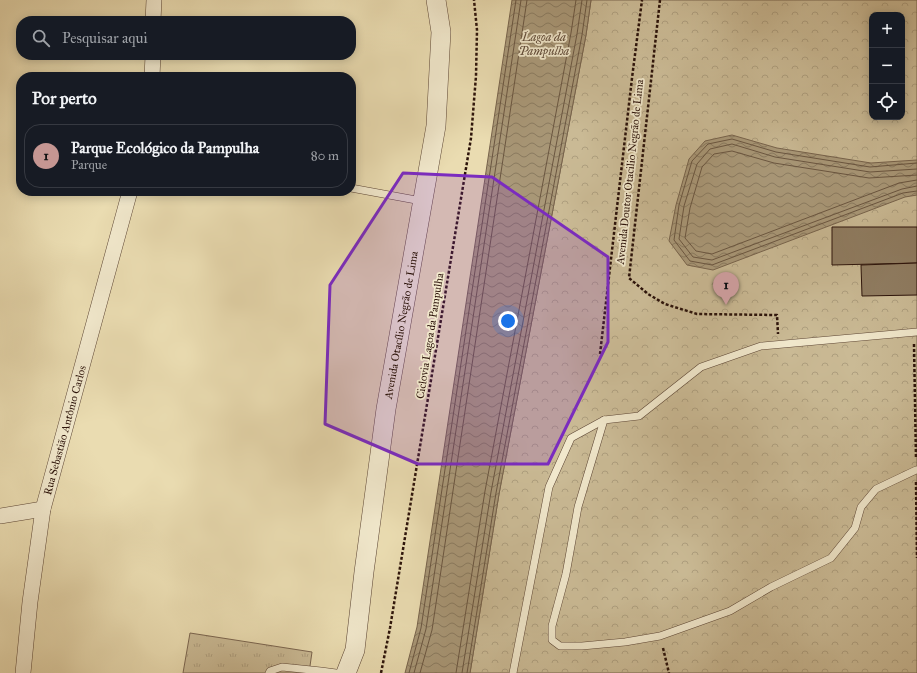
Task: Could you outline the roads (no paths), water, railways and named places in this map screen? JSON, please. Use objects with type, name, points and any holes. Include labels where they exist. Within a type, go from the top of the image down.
[{"type":"street","points":[[153,16],[154,0]]},
{"type":"street","name":"Avenida Otacílio Negrão de Lima","points":[[346,673],[354,650],[386,409],[436,126],[441,32],[436,0]]},
{"type":"street","points":[[152,72],[153,60]]},
{"type":"street","name":"Rua Sebastião Antônio Carlos","points":[[23,673],[30,602],[43,509],[129,196]]},
{"type":"street","points":[[0,516],[43,509]]},
{"type":"street","name":"Avenida Otacílio Negrão de Lima","points":[[354,650],[358,673]]},
{"type":"lane","points":[[356,189],[416,200],[423,204]]},
{"type":"lane","points":[[513,673],[549,487],[571,438],[604,420],[639,416],[701,367],[761,346],[916,332]]},
{"type":"lane","points":[[604,420],[578,507],[566,574],[552,626],[552,640],[560,646],[582,646],[625,642],[660,636],[730,611],[771,587],[831,558],[855,528],[861,507],[876,490],[916,470]]},
{"type":"lane","points":[[269,673],[270,671],[282,667],[336,673]]},
{"type":"water","name":"Lagoa da Pampulha","points":[[512,0],[591,0],[586,35],[499,494],[470,673],[405,673],[417,627]]},
{"type":"water","points":[[732,135],[777,148],[871,163],[917,160],[917,195],[905,197],[713,270],[687,265],[669,241],[676,205],[689,159],[705,141]]},
{"type":"place","name":"Parque Ecológico da Pampulha","points":[[726,305]]}]
